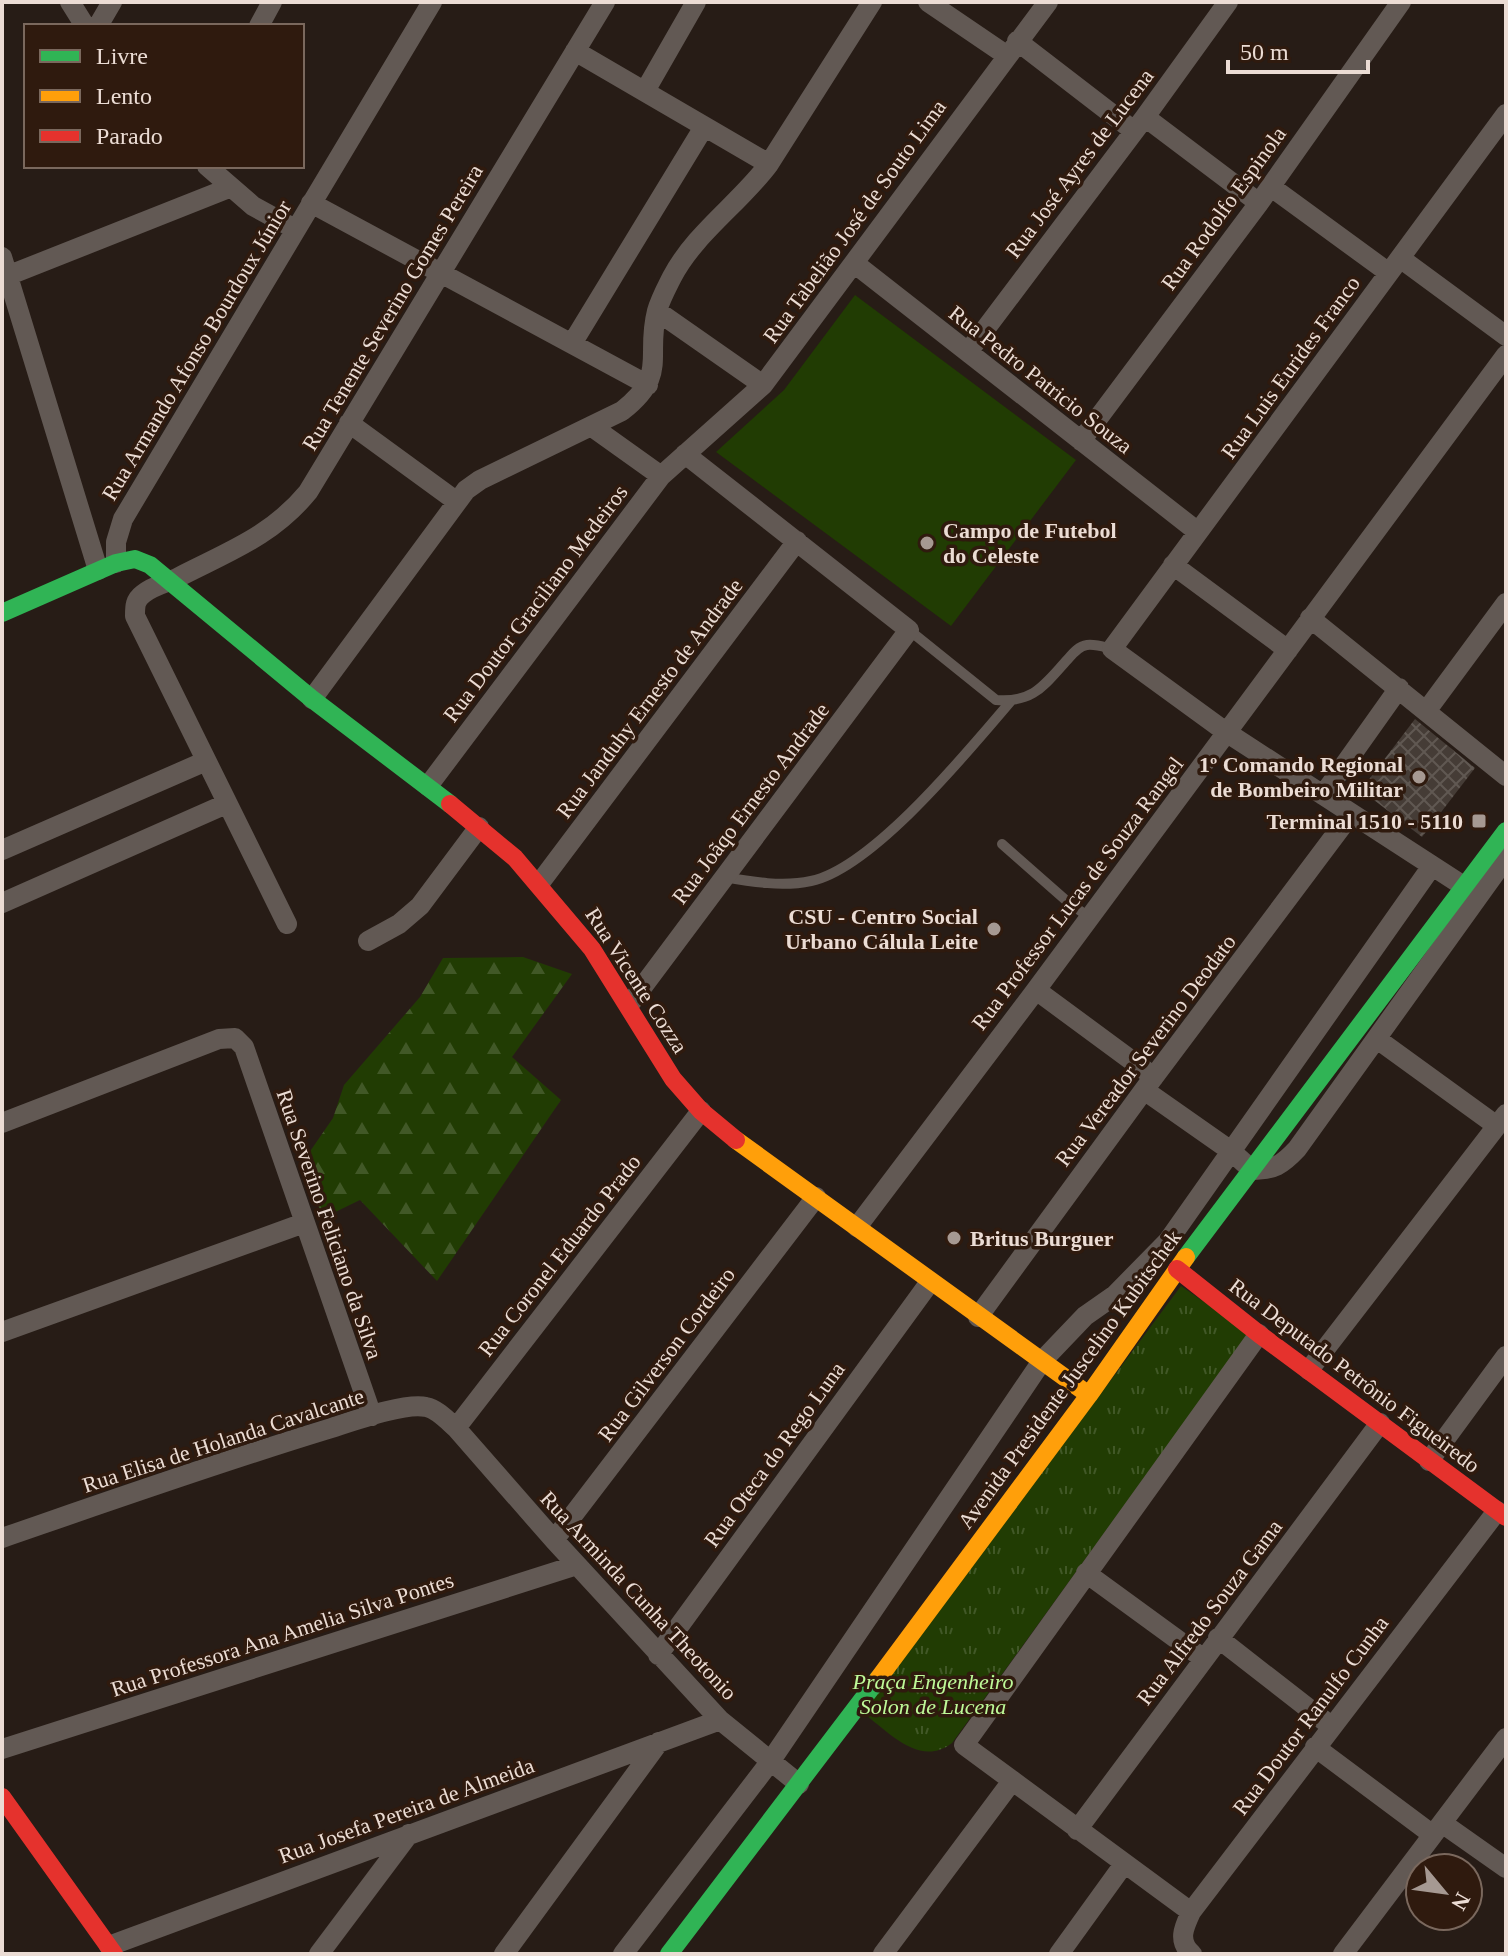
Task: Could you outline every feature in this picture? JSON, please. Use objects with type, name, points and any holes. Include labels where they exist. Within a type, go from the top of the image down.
[{"type":"street","points":[[70,2],[84,24]]},
{"type":"street","points":[[99,24],[112,2]]},
{"type":"street","points":[[260,24],[272,2]]},
{"type":"street","name":"Rua Armando Afonso Bourdoux Júnior","points":[[107,566],[123,519],[432,2]]},
{"type":"street","name":"Rua Tenente Severino Gomes Pereira","points":[[206,761],[135,616],[139,596],[270,530],[291,513],[308,492],[605,2]]},
{"type":"street","points":[[645,91],[696,2]]},
{"type":"street","points":[[312,699],[456,501],[480,480],[622,411],[638,398],[648,385],[654,368],[657,311],[673,275],[691,248],[754,184],[769,164],[872,2]]},
{"type":"street","points":[[928,2],[1394,265],[1506,336]]},
{"type":"street","name":"Rua Tabelião José de Souto Lima","points":[[685,454],[763,385],[1048,2]]},
{"type":"street","name":"Rua José Ayres de Lucena","points":[[968,352],[1228,2]]},
{"type":"street","name":"Rua Rodolfo Espinola","points":[[1081,441],[1265,194],[1401,2]]},
{"type":"street","points":[[575,51],[769,164]]},
{"type":"street","name":"Rua Luis Eurides Franco","points":[[1112,649],[1506,114]]},
{"type":"street","points":[[573,342],[704,127]]},
{"type":"street","points":[[209,168],[229,188],[272,218],[295,229]]},
{"type":"street","points":[[2,613],[107,566],[3,271],[229,188]]},
{"type":"street","points":[[311,203],[648,385]]},
{"type":"street","name":"Rua Pedro Patricio Souza","points":[[854,263],[1198,532]]},
{"type":"street","points":[[657,311],[763,385]]},
{"type":"street","name":"Rua Professor Lucas de Souza Rangel","points":[[857,1227],[1506,355]]},
{"type":"street","points":[[349,423],[456,501]]},
{"type":"street","points":[[591,426],[661,476]]},
{"type":"street","points":[[685,454],[909,630]]},
{"type":"street","name":"Rua Doutor Graciliano Medeiros","points":[[428,786],[661,476],[685,454]]},
{"type":"street","name":"Rua Janduhy Ernesto de Andrade","points":[[539,884],[797,541]]},
{"type":"street","name":"Rua Vicente Cozza","points":[[107,566],[128,559],[143,561],[312,699],[479,827],[515,858],[592,949],[673,1079],[701,1111],[930,1282],[1089,1395]]},
{"type":"street","points":[[1173,565],[1288,650]]},
{"type":"street","points":[[1427,710],[1506,603]]},
{"type":"street","points":[[1310,618],[1506,776]]},
{"type":"street","name":"Rua Joãqo Ernesto Andrade","points":[[629,1005],[909,630]]},
{"type":"street","points":[[1112,649],[1226,732],[1465,887]]},
{"type":"street","points":[[1323,795],[1399,688]]},
{"type":"street","points":[[2,850],[206,761],[287,924]]},
{"type":"street","points":[[2,903],[226,804]]},
{"type":"street","name":"Rua Vereador Severino Deodato","points":[[978,1317],[1351,814]]},
{"type":"street","points":[[368,941],[399,924],[420,906],[479,827]]},
{"type":"street","name":"Avenida Presidente Juscelino Kubitschek","points":[[669,1954],[1089,1395],[1177,1269],[1368,1017],[1436,939],[1465,887],[1506,831]]},
{"type":"street","points":[[1036,990],[1252,1170],[1272,1170],[1284,1164],[1297,1149],[1377,1039],[1436,939],[1506,858]]},
{"type":"street","points":[[623,1954],[770,1762],[1042,1361],[1085,1316],[1115,1295],[1168,1241],[1432,866]]},
{"type":"street","points":[[1398,915],[1436,939]]},
{"type":"street","points":[[1341,995],[1368,1017]]},
{"type":"street","name":"Rua Severino Feliciano da Silva","points":[[2,1123],[219,1039],[235,1038],[244,1047],[372,1416]]},
{"type":"street","points":[[1309,1370],[1500,1130],[1377,1039]]},
{"type":"street","points":[[1339,1055],[1356,1068]]},
{"type":"street","name":"Rua Coronel Eduardo Prado","points":[[456,1428],[701,1111]]},
{"type":"street","name":"Rua Gilverson Cordeiro","points":[[554,1540],[816,1197]]},
{"type":"street","points":[[2,1332],[304,1223]]},
{"type":"street","name":"Rua Deputado Petrônio Figueiredo","points":[[1177,1269],[1259,1334],[1502,1514]]},
{"type":"street","name":"Rua Oteca do Rego Luna","points":[[658,1655],[930,1282]]},
{"type":"street","points":[[1191,1912],[964,1745],[1259,1334]]},
{"type":"street","points":[[1429,1461],[1506,1356]]},
{"type":"street","name":"Rua Elisa de Holanda Cavalcante","points":[[2,1538],[221,1462],[409,1407],[426,1407],[439,1413],[456,1428]]},
{"type":"street","name":"Rua Alfredo Souza Gama","points":[[1077,1830],[1380,1423]]},
{"type":"street","name":"Rua Arminda Cunha Theotonio","points":[[456,1428],[554,1540],[720,1720],[799,1784]]},
{"type":"street","name":"Rua Doutor Ranulfo Cunha","points":[[1192,1954],[1186,1949],[1182,1937],[1191,1912],[1331,1726],[1502,1514]]},
{"type":"street","name":"Rua Professora Ana Amelia Silva Pontes","points":[[2,1749],[577,1565]]},
{"type":"street","points":[[1086,1573],[1204,1659]]},
{"type":"street","points":[[1218,1638],[1331,1726]]},
{"type":"street","name":"Rua Josefa Pereira de Almeida","points":[[111,1950],[409,1834],[720,1720]]},
{"type":"street","points":[[1343,1954],[1506,1738]]},
{"type":"street","points":[[504,1954],[659,1742]]},
{"type":"street","points":[[1315,1747],[1438,1829],[1506,1868]]},
{"type":"street","points":[[883,1954],[1012,1781]]},
{"type":"street","points":[[2,1797],[111,1950]]},
{"type":"street","points":[[319,1954],[409,1834]]},
{"type":"street","points":[[1059,1954],[1124,1864]]},
{"type":"street","points":[[662,1902],[690,1926]]},
{"type":"lane","points":[[909,630],[996,700],[1027,698],[1040,690],[1075,651],[1085,645],[1112,649]]},
{"type":"lane","points":[[724,877],[784,883],[812,881],[844,869],[879,841],[957,765],[1011,701]]},
{"type":"lane","points":[[1002,844],[1089,917]]},
{"type":"green space","name":"Campo de Futebol do Celeste","points":[[855,295],[1076,460],[951,626],[716,452],[784,390]]},
{"type":"green space","points":[[523,957],[572,974],[512,1057],[561,1100],[437,1281],[360,1200],[323,1218],[302,1163],[333,1118],[344,1085],[420,997],[443,958]]},
{"type":"green space","name":"Praça Engenheiro Solon de Lucena","points":[[1181,1286],[1249,1333],[952,1743],[928,1752],[905,1744],[863,1713]]},
{"type":"building","name":"1º Comando Regional de Bombeiro Militar","points":[[1415,719],[1475,768],[1422,837],[1361,790]]},
{"type":"traffic: fast","points":[[2,613],[116,563],[135,559],[150,565],[312,699],[450,804]]},
{"type":"traffic: fast","points":[[1186,1257],[1506,831]]},
{"type":"traffic: fast","points":[[669,1954],[878,1679]]},
{"type":"traffic: slow","points":[[736,1140],[1089,1395]]},
{"type":"traffic: slow","points":[[878,1679],[1089,1395],[1186,1257]]},
{"type":"traffic: jam","points":[[450,804],[515,858],[592,949],[673,1079],[701,1111],[736,1140]]},
{"type":"traffic: jam","points":[[1177,1269],[1259,1334],[1506,1517]]},
{"type":"traffic: jam","points":[[2,1797],[114,1954]]},
{"type":"place","name":"Campo de Futebol do Celeste","points":[[927,543]]},
{"type":"place","name":"1º Comando Regional de Bombeiro Militar","points":[[1419,777]]},
{"type":"place","name":"Terminal 1510 - 5110","points":[[1479,821]]},
{"type":"place","name":"CSU - Centro Social Urbano Cálula Leite","points":[[994,929]]},
{"type":"place","name":"Britus Burguer","points":[[954,1238]]}]
